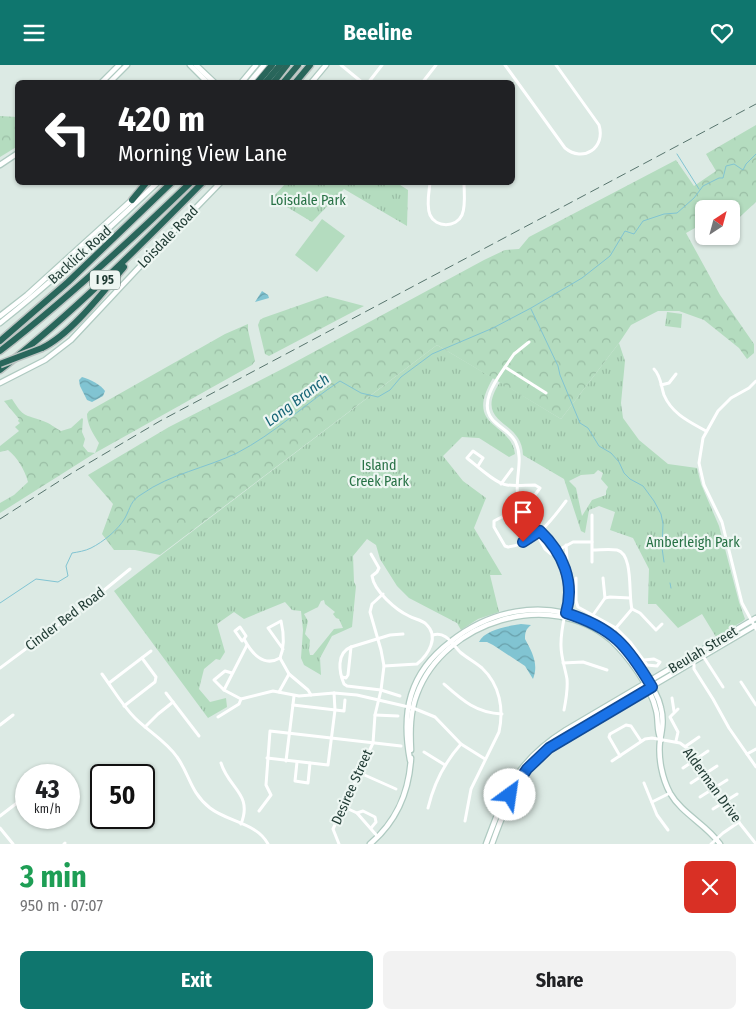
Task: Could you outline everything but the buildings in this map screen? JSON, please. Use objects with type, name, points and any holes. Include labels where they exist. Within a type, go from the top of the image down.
[{"type":"highway","points":[[260,80],[272,65]]},
{"type":"highway","points":[[268,80],[280,65]]},
{"type":"highway","points":[[275,80],[287,65]]},
{"type":"highway","points":[[286,80],[298,65]]},
{"type":"highway","points":[[298,80],[310,65]]},
{"type":"highway","points":[[132,200],[144,185]]},
{"type":"highway","name":"I 95","points":[[0,341],[68,282],[169,185]]},
{"type":"highway","points":[[0,351],[131,240],[188,185]]},
{"type":"highway","name":"I 95","points":[[0,370],[69,313],[200,185]]},
{"type":"highway","points":[[0,364],[42,349],[56,340],[89,307],[137,248]]},
{"type":"main road","points":[[104,80],[119,65]]},
{"type":"main road","points":[[112,80],[127,65]]},
{"type":"main road","points":[[190,65],[205,80]]},
{"type":"main road","points":[[196,65],[212,80]]},
{"type":"main road","points":[[244,80],[256,65]]},
{"type":"main road","points":[[252,80],[264,65]]},
{"type":"main road","points":[[314,80],[326,65]]},
{"type":"main road","points":[[0,165],[15,155]]},
{"type":"main road","name":"Backlick Road","points":[[0,317],[33,290],[148,185]]},
{"type":"main road","name":"Backlick Road","points":[[0,323],[79,256],[155,185]]},
{"type":"main road","name":"Loisdale Road","points":[[0,383],[45,360],[71,341],[218,185]]},
{"type":"main road","points":[[370,844],[392,821],[403,801],[408,785],[410,760],[406,720],[413,689],[422,672],[435,655],[476,624],[505,613],[536,609],[582,618],[612,633],[630,653],[648,686],[657,711],[658,735],[661,739],[661,767],[670,793],[682,808],[717,839],[720,844]]},
{"type":"main road","points":[[566,615],[588,625],[610,640],[622,652],[648,686]]},
{"type":"main road","name":"Beulah Street","points":[[486,844],[516,774],[530,758],[553,738],[703,656],[755,624]]},
{"type":"main road","name":"Beulah Street","points":[[492,844],[516,785],[527,769],[541,755],[562,739],[648,686],[755,624]]},
{"type":"street","points":[[341,65],[359,80]]},
{"type":"street","points":[[370,80],[382,65]]},
{"type":"street","points":[[424,80],[436,65]]},
{"type":"street","points":[[505,65],[565,148],[576,154],[584,154],[596,146],[600,136],[599,125],[556,65]]},
{"type":"street","points":[[430,185],[430,215],[437,223],[446,225],[457,221],[461,215],[464,185]]},
{"type":"street","points":[[529,342],[514,354],[505,367],[491,390],[488,399],[488,409],[492,419],[502,426],[516,441],[519,464],[516,485],[521,507],[527,518],[557,550],[564,565],[569,597],[561,641],[567,686],[564,710]]},
{"type":"street","points":[[505,367],[546,393]]},
{"type":"street","points":[[654,369],[658,374],[666,399],[673,409],[685,419],[706,431]]},
{"type":"street","points":[[661,385],[670,383],[676,374]]},
{"type":"street","points":[[755,624],[742,603],[722,522],[701,474],[700,452],[706,431],[722,406],[756,381]]},
{"type":"street","points":[[478,466],[483,458],[473,451],[467,458],[501,484],[535,485],[540,488],[529,503],[494,521],[494,527],[505,546],[512,547],[534,537],[566,501]]},
{"type":"street","points":[[501,484],[512,469]]},
{"type":"street","points":[[592,515],[592,562]]},
{"type":"street","points":[[539,538],[551,554],[574,542],[592,542]]},
{"type":"street","points":[[566,545],[567,559]]},
{"type":"street","points":[[593,550],[617,551],[621,553],[630,571],[632,609]]},
{"type":"street","points":[[371,554],[378,568],[372,577],[383,594],[397,609],[426,623],[433,635],[432,645],[417,664],[384,666]]},
{"type":"street","name":"Cinder Bed Road","points":[[0,668],[130,569]]},
{"type":"street","points":[[576,578],[576,601],[578,607],[616,628],[644,660]]},
{"type":"street","points":[[593,615],[604,598],[603,578]]},
{"type":"street","points":[[568,585],[576,585]]},
{"type":"street","name":"Desiree Street","points":[[339,844],[333,829],[373,743],[375,715],[384,666],[370,608],[383,594]]},
{"type":"street","points":[[604,598],[630,598]]},
{"type":"street","points":[[632,609],[640,613],[656,630],[662,624]]},
{"type":"street","points":[[612,633],[632,609]]},
{"type":"street","points":[[244,639],[246,645],[256,657],[261,660],[274,661],[280,658],[283,649],[284,633],[280,621],[268,628],[283,649]]},
{"type":"street","points":[[400,696],[381,690],[344,684],[341,655],[345,649],[350,647],[390,635],[403,634]]},
{"type":"street","points":[[433,635],[443,634],[466,657],[481,668],[495,685],[500,699],[502,714],[498,732],[471,789],[465,821]]},
{"type":"street","points":[[224,690],[246,645]]},
{"type":"street","points":[[342,677],[346,678],[348,675],[350,647]]},
{"type":"street","points":[[109,683],[151,651]]},
{"type":"street","points":[[703,656],[723,687]]},
{"type":"street","points":[[124,706],[156,679],[142,658]]},
{"type":"street","points":[[280,658],[288,674],[308,689],[312,695]]},
{"type":"street","points":[[694,661],[694,669],[714,699],[729,728],[756,767]]},
{"type":"street","points":[[563,663],[583,662],[607,670]]},
{"type":"street","points":[[232,673],[225,671],[214,680],[224,690],[241,699],[268,691],[294,696],[334,693],[348,694],[410,707],[435,717],[461,744],[485,759]]},
{"type":"street","points":[[279,692],[288,674]]},
{"type":"street","points":[[102,675],[124,706],[178,758],[192,787],[202,801],[218,814],[260,833],[268,844]]},
{"type":"street","points":[[741,682],[756,705]]},
{"type":"street","points":[[444,684],[474,708],[487,713],[502,714]]},
{"type":"street","points":[[166,693],[199,736]]},
{"type":"street","points":[[267,758],[328,765],[334,693]]},
{"type":"street","points":[[286,761],[294,696]]},
{"type":"street","points":[[672,698],[676,710],[670,717],[678,732],[676,741]]},
{"type":"street","points":[[218,717],[239,704],[241,699]]},
{"type":"street","points":[[292,705],[344,711],[345,700]]},
{"type":"street","points":[[145,727],[173,702]]},
{"type":"street","points":[[0,725],[13,715]]},
{"type":"street","points":[[375,715],[398,716]]},
{"type":"street","points":[[612,761],[620,756],[641,741],[631,726],[626,725],[616,732],[612,732],[608,737],[620,756]]},
{"type":"street","points":[[259,811],[271,795],[266,787],[270,731],[401,746]]},
{"type":"street","points":[[686,746],[699,737]]},
{"type":"street","name":"Alderman Drive","points":[[641,741],[652,738],[676,741],[686,746],[696,759],[703,775],[756,844]]},
{"type":"street","points":[[428,808],[444,765],[461,744]]},
{"type":"street","points":[[748,754],[756,749]]},
{"type":"street","points":[[684,767],[708,751]]},
{"type":"street","points":[[424,752],[444,765]]},
{"type":"street","points":[[297,762],[295,781],[308,783],[310,763]]},
{"type":"street","points":[[221,763],[224,772],[245,804],[245,814],[241,824]]},
{"type":"street","points":[[690,783],[718,766]]},
{"type":"street","points":[[360,773],[396,789]]},
{"type":"street","points":[[700,797],[727,780]]},
{"type":"street","points":[[644,783],[657,815],[668,830]]},
{"type":"street","points":[[652,802],[670,793]]},
{"type":"street","points":[[713,809],[737,794]]},
{"type":"street","points":[[0,817],[15,805]]},
{"type":"street","points":[[344,807],[357,813],[378,837]]},
{"type":"street","points":[[357,813],[363,811],[375,817],[376,822],[371,828]]},
{"type":"street","points":[[712,844],[739,822]]},
{"type":"street","points":[[0,828],[13,844]]},
{"type":"green space","points":[[0,116],[15,117],[15,148],[0,157]]},
{"type":"green space","points":[[756,125],[756,202],[740,217],[740,200],[695,200],[695,228],[686,233],[720,295],[754,344],[754,353],[747,359],[739,348],[704,320],[679,311],[658,311],[631,325],[561,419],[437,345],[160,555],[135,550],[114,550],[102,534],[113,504],[88,475],[169,427],[286,367],[484,260],[505,250],[519,249],[529,237],[676,160],[694,186],[716,171],[706,154]]},
{"type":"green space","name":"Loisdale Park","points":[[284,185],[400,185],[408,190],[407,226],[344,189],[312,222],[272,198]]},
{"type":"green space","points":[[322,219],[345,236],[317,272],[295,255]]},
{"type":"green space","points":[[326,296],[364,306],[269,356],[265,354],[258,325],[260,320]]},
{"type":"green space","points":[[667,312],[682,314],[681,328],[665,326]]},
{"type":"green space","points":[[248,324],[255,361],[252,365],[95,453],[99,443],[88,421],[87,414],[89,411],[225,334]]},
{"type":"green space","name":"Amberleigh Park","points":[[619,343],[625,361],[621,403],[623,418],[639,440],[668,464],[697,468],[701,484],[719,526],[745,619],[743,621],[716,637],[702,614],[678,628],[656,604],[648,604],[649,569],[633,538],[610,530],[615,512],[599,506],[589,510],[585,533],[581,531],[564,479],[523,455],[521,443],[515,434],[495,415],[492,407],[493,396],[500,382],[561,419]],"holes":[[[598,470],[603,473],[601,479],[608,487],[606,495],[592,500],[582,516],[576,488],[569,481],[581,475],[594,474]]]},
{"type":"green space","name":"Island Creek Park","points":[[437,345],[493,378],[485,395],[483,407],[491,423],[506,435],[512,443],[515,454],[509,457],[479,438],[462,437],[443,456],[463,481],[486,498],[474,528],[502,575],[490,575],[499,612],[478,619],[461,630],[457,623],[409,598],[397,586],[380,559],[376,545],[367,539],[353,556],[354,582],[356,586],[352,627],[332,636],[320,658],[321,675],[304,665],[301,658],[303,630],[301,611],[292,610],[285,602],[244,619],[234,612],[217,624],[225,652],[220,660],[216,659],[204,669],[199,689],[210,702],[226,698],[227,707],[208,718],[114,591]],"holes":[[[324,600],[325,604],[335,612],[333,614],[339,619],[343,628],[334,629],[313,655],[310,655],[310,640],[305,634],[308,621],[304,614],[318,607],[321,601]]]},
{"type":"green space","points":[[12,399],[25,414],[46,422],[61,431],[71,428],[82,418],[82,432],[85,439],[83,446],[88,452],[95,453],[0,513],[0,503],[14,495],[28,482],[23,468],[15,456],[8,450],[0,452],[0,446],[19,431],[15,427],[20,423],[19,419],[4,401]]},
{"type":"water","points":[[262,291],[269,298],[255,302]]},
{"type":"water","points":[[82,377],[101,387],[105,391],[103,396],[92,402],[87,400],[80,386],[79,380]]},
{"type":"water","points":[[521,624],[531,625],[526,631],[525,639],[535,663],[533,679],[525,666],[493,645],[487,642],[479,642],[486,634],[503,627]]},
{"type":"waterway","points":[[677,154],[699,189]]},
{"type":"waterway","name":"Long Branch","points":[[0,603],[36,579],[58,582],[68,576],[66,566],[72,553],[91,548],[110,535],[125,518],[135,499],[153,487],[176,476],[237,453],[277,428],[340,381],[361,393],[378,397],[390,390],[401,377],[432,354],[493,328],[582,278],[610,256],[625,231],[634,234],[643,221],[664,214],[677,213],[694,198],[703,186],[723,178],[726,166],[734,164],[743,170],[756,154]]},
{"type":"waterway","points":[[531,309],[558,366],[580,423],[588,428],[599,446],[611,453],[619,462],[624,473],[630,479],[643,486],[661,514],[664,562]]},
{"type":"waterway","points":[[670,583],[671,588]]},
{"type":"railway","points":[[0,519],[72,473],[160,421],[756,104]]},
{"type":"route","points":[[510,795],[527,769],[549,748],[652,687],[630,653],[612,633],[599,625],[566,613],[569,597],[568,579],[564,563],[549,540],[540,531],[534,537],[523,542]]}]
